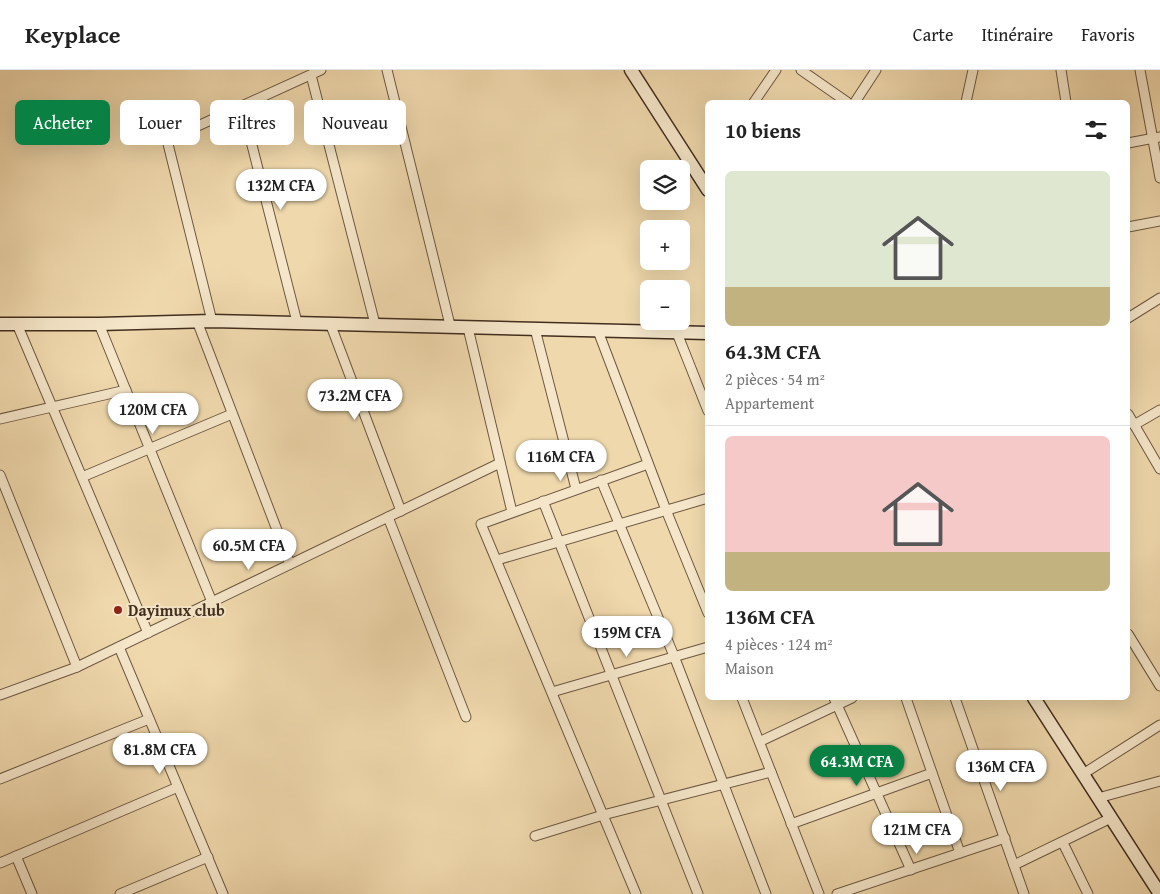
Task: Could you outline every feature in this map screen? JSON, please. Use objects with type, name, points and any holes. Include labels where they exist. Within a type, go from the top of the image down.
[{"type":"street","points":[[255,100],[322,70]]},
{"type":"street","points":[[387,70],[450,325]]},
{"type":"street","points":[[631,70],[705,180]]},
{"type":"street","points":[[755,100],[776,70]]},
{"type":"street","points":[[801,70],[844,100]]},
{"type":"street","points":[[856,100],[876,70]]},
{"type":"street","points":[[966,100],[973,70]]},
{"type":"street","points":[[1060,70],[1066,100]]},
{"type":"street","points":[[1140,70],[1156,138],[1160,178]]},
{"type":"street","points":[[311,75],[375,324]]},
{"type":"street","points":[[210,120],[166,140],[212,321]]},
{"type":"street","points":[[1130,143],[1156,138]]},
{"type":"street","points":[[252,145],[297,322]]},
{"type":"street","points":[[1130,227],[1160,222]]},
{"type":"street","points":[[1130,317],[1160,298]]},
{"type":"street","points":[[197,321],[290,564]]},
{"type":"street","points":[[0,324],[100,324],[197,321],[297,322],[705,333]]},
{"type":"street","points":[[330,323],[401,511]]},
{"type":"street","points":[[17,324],[148,633]]},
{"type":"street","points":[[100,324],[212,602]]},
{"type":"street","points":[[468,328],[512,512]]},
{"type":"street","points":[[534,329],[576,489]]},
{"type":"street","points":[[598,330],[648,464],[705,606]]},
{"type":"street","points":[[677,333],[705,403]]},
{"type":"street","points":[[0,419],[126,390]]},
{"type":"street","points":[[1134,425],[1160,410]]},
{"type":"street","points":[[82,477],[232,414]]},
{"type":"street","points":[[1130,418],[1160,469]]},
{"type":"street","points":[[1,692],[77,667],[500,463]]},
{"type":"street","points":[[636,894],[481,524],[648,464]]},
{"type":"street","points":[[0,475],[77,667]]},
{"type":"street","points":[[601,480],[674,656],[766,894]]},
{"type":"street","points":[[497,560],[705,499]]},
{"type":"street","points":[[543,501],[698,894]]},
{"type":"street","points":[[388,517],[466,717]]},
{"type":"street","points":[[1130,637],[1160,686]]},
{"type":"street","points":[[119,647],[223,894]]},
{"type":"street","points":[[552,692],[705,648]]},
{"type":"street","points":[[743,700],[761,741],[771,772],[819,894]]},
{"type":"street","points":[[907,700],[960,853]]},
{"type":"street","points":[[956,700],[1024,894]]},
{"type":"street","points":[[1035,700],[1160,894]]},
{"type":"street","points":[[761,741],[835,701],[911,870]]},
{"type":"street","points":[[0,779],[149,719]]},
{"type":"street","points":[[1083,774],[1160,725]]},
{"type":"street","points":[[535,836],[603,815],[771,772]]},
{"type":"street","points":[[791,824],[932,773]]},
{"type":"street","points":[[1098,798],[1160,781]]},
{"type":"street","points":[[0,863],[178,787]]},
{"type":"street","points":[[1014,866],[1111,818]]},
{"type":"street","points":[[838,894],[1005,838]]},
{"type":"street","points":[[1063,843],[1088,894]]},
{"type":"street","points":[[16,856],[32,894]]},
{"type":"street","points":[[120,894],[208,857]]},
{"type":"place","name":"Dayimux club","points":[[118,610]]}]
